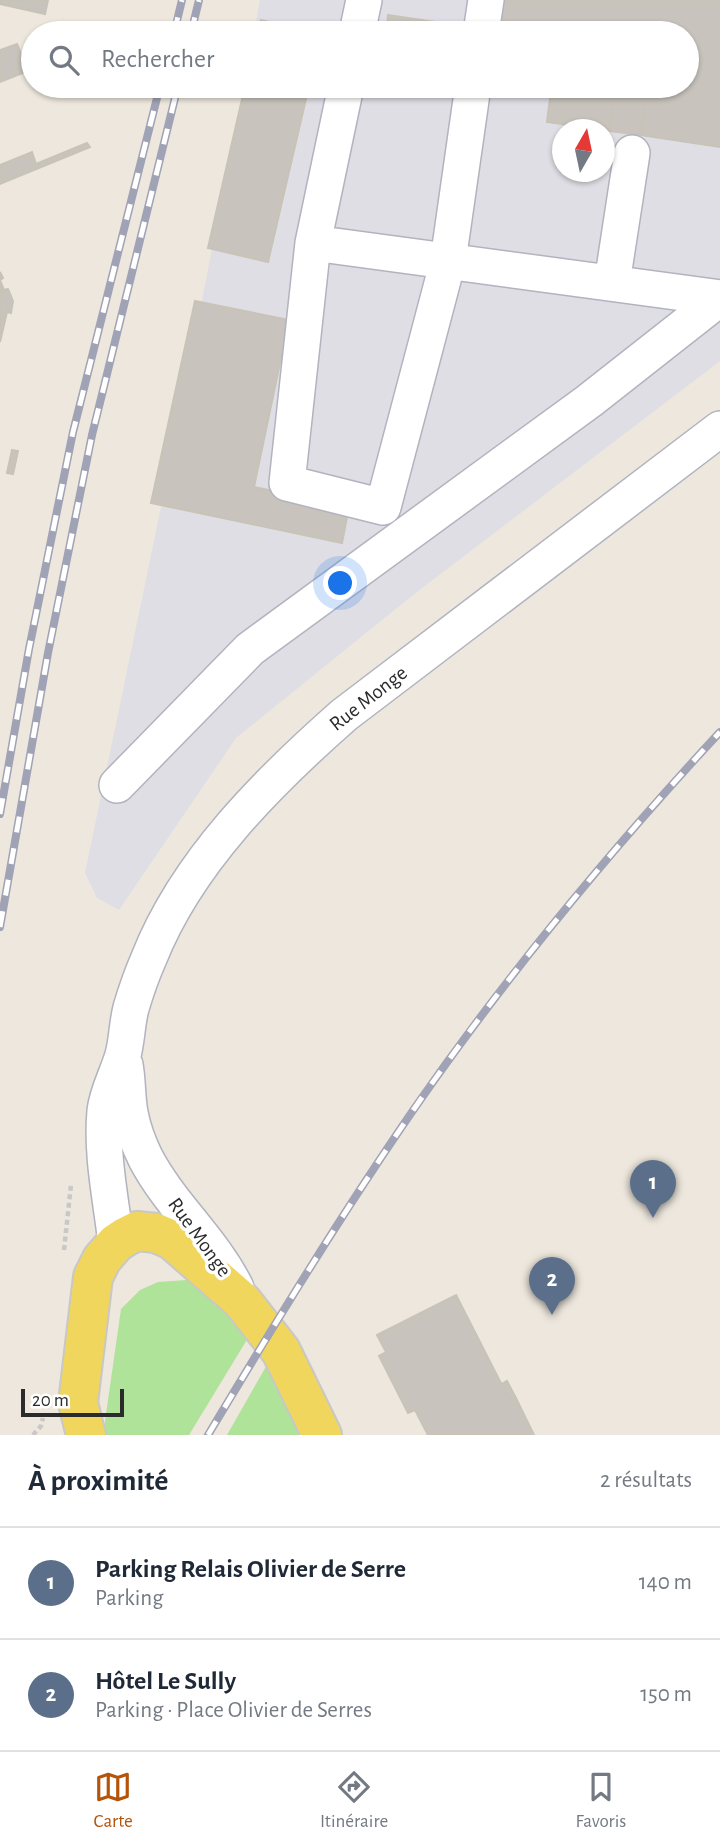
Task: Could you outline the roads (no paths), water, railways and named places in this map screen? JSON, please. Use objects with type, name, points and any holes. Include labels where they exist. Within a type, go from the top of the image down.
[{"type":"main road","points":[[63,1423],[93,1276],[102,1259],[116,1243],[137,1231],[156,1233],[172,1240],[242,1301],[281,1351],[322,1435]]},
{"type":"street","points":[[360,21],[364,0]]},
{"type":"street","points":[[483,21],[486,0]]},
{"type":"street","points":[[343,98],[313,243],[287,483],[383,507],[448,261],[471,98]]},
{"type":"street","points":[[612,283],[632,153]]},
{"type":"street","points":[[313,243],[720,298]]},
{"type":"street","points":[[117,785],[250,649],[589,401],[720,298]]},
{"type":"street","name":"Rue Monge","points":[[116,1243],[104,1152],[105,1107],[123,1054],[131,1009],[149,957],[167,918],[195,874],[228,831],[293,760],[344,715],[720,429]]},
{"type":"street","name":"Rue Monge","points":[[123,1054],[130,1112],[146,1159],[170,1198],[226,1266],[242,1301]]},
{"type":"railway","points":[[177,21],[182,0]]},
{"type":"railway","points":[[194,21],[199,0]]},
{"type":"railway","points":[[0,814],[29,649],[73,432],[157,98]]},
{"type":"railway","points":[[0,927],[48,653],[92,435],[175,98]]},
{"type":"railway","points":[[208,1435],[334,1230],[449,1059],[560,915],[720,732]]},
{"type":"place","name":"Parking Relais Olivier de Serre","points":[[653,1218]]},
{"type":"place","name":"Hôtel Le Sully","points":[[552,1315]]}]
